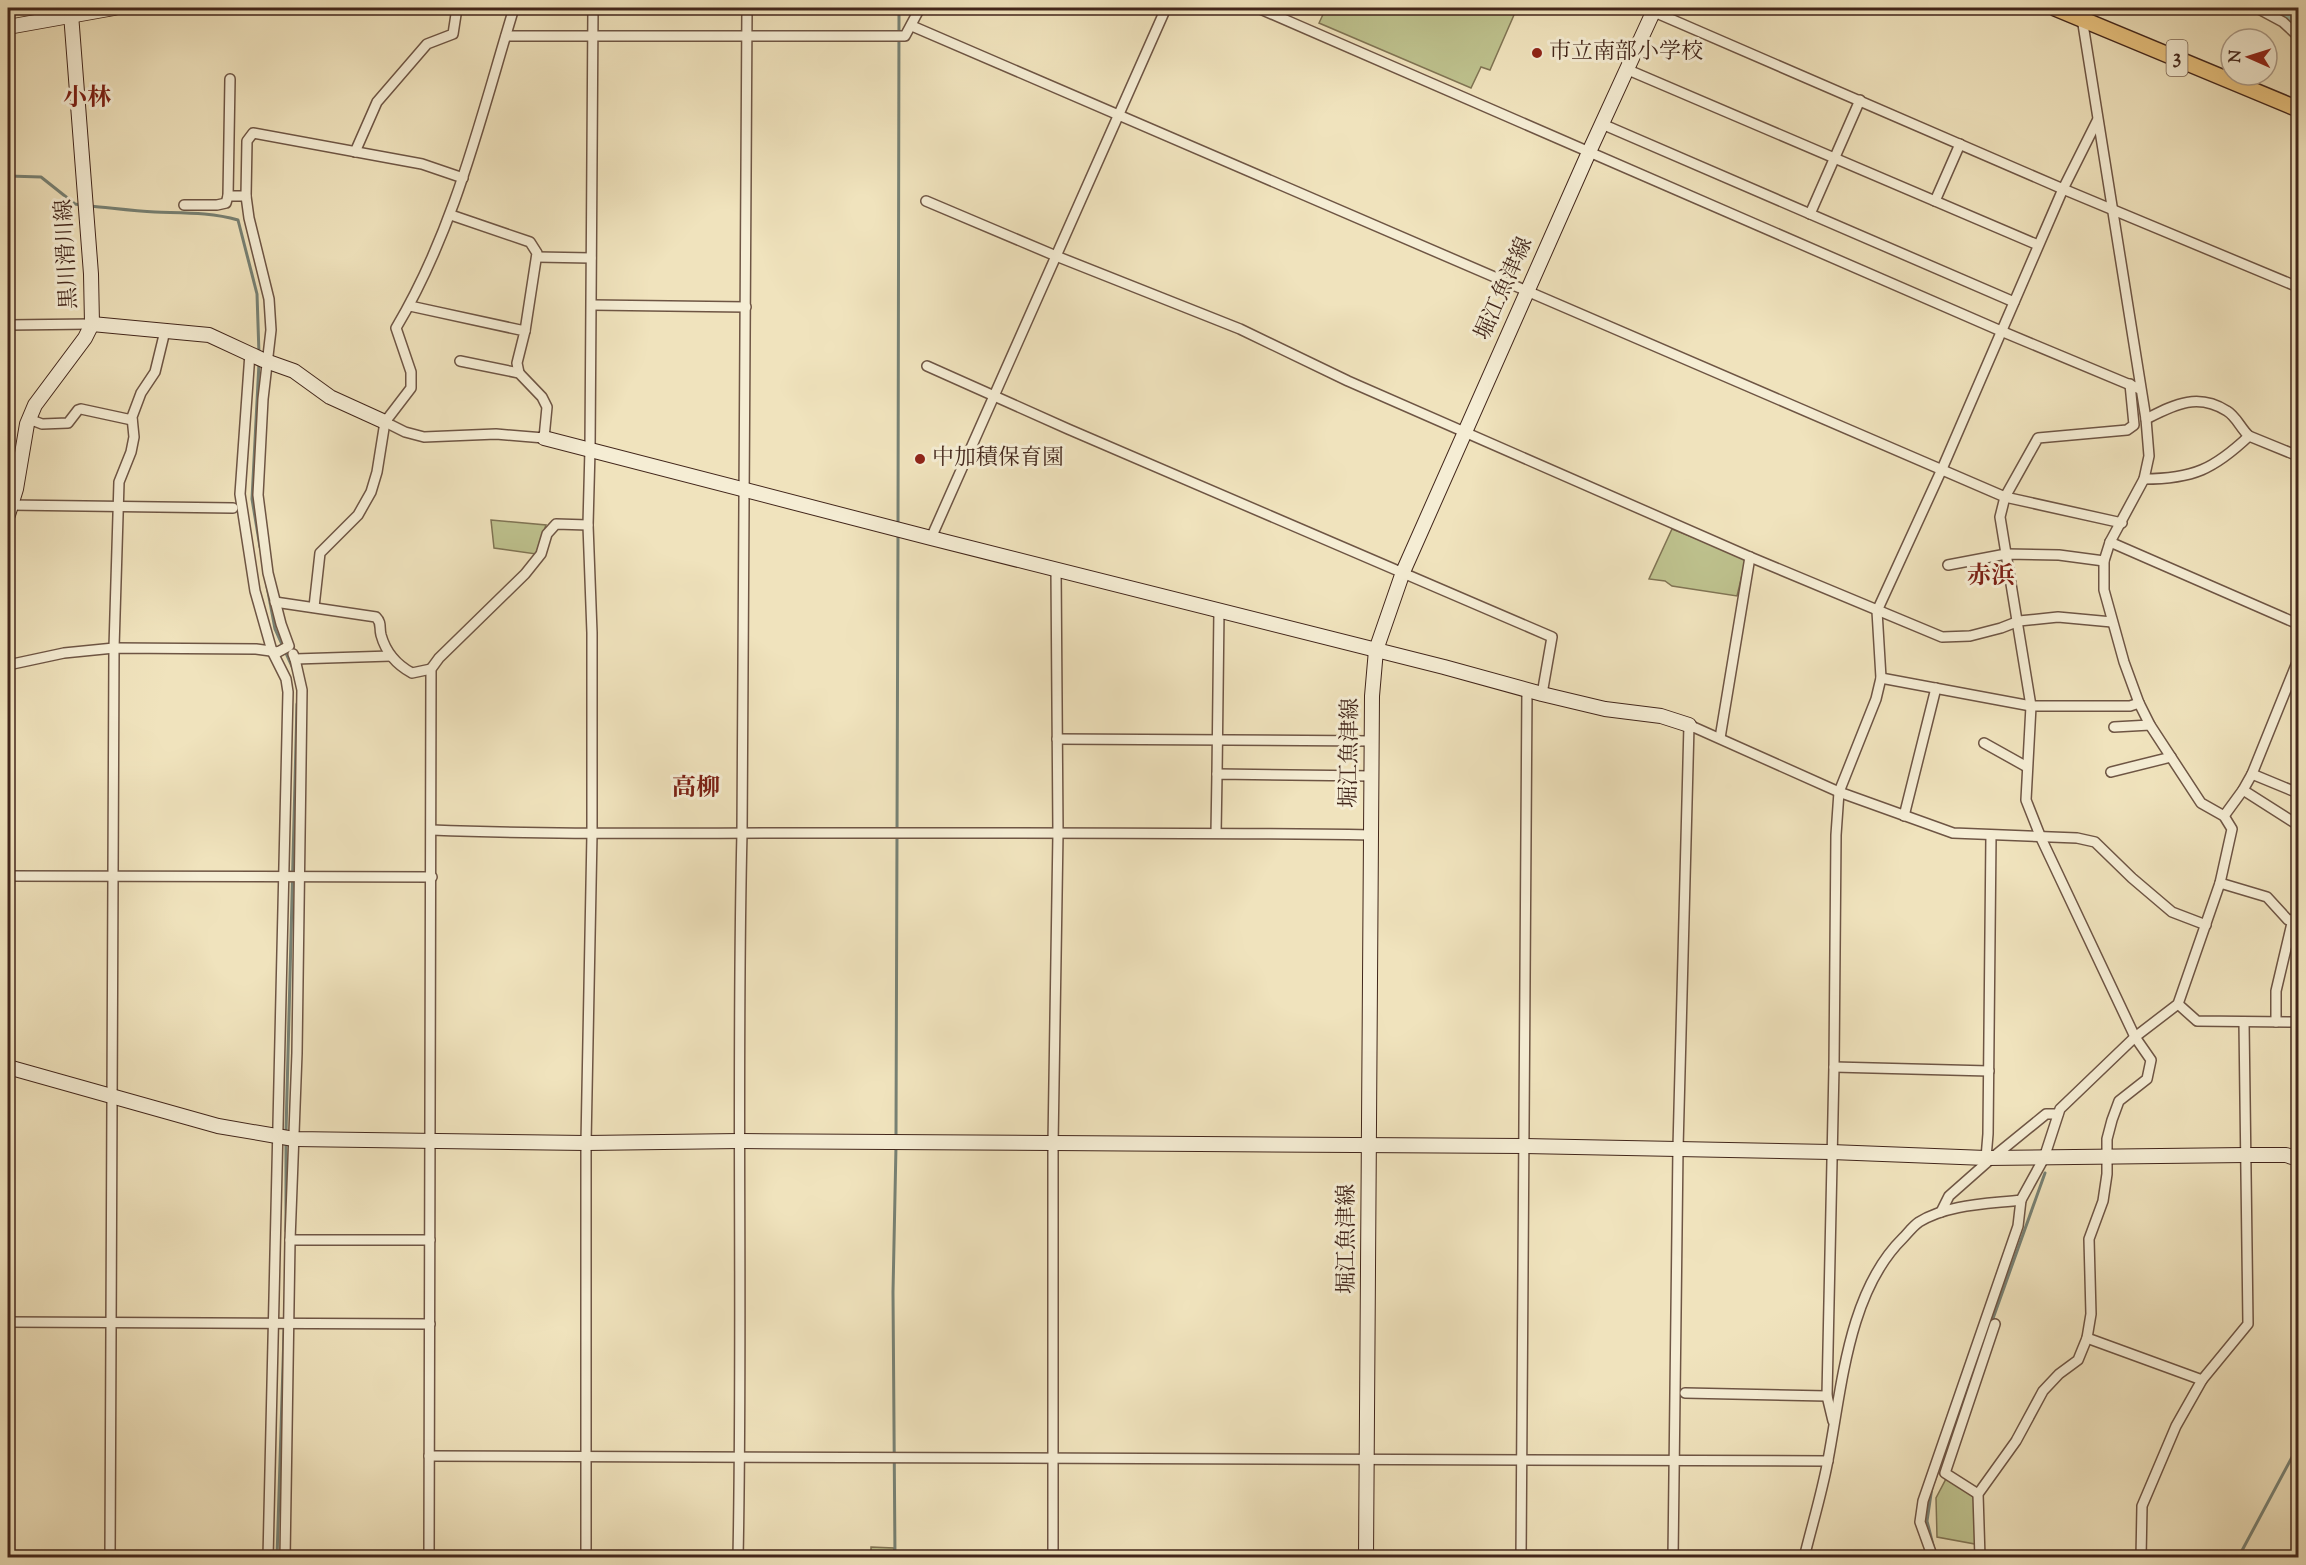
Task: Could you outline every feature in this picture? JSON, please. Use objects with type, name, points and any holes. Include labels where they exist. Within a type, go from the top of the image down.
[{"type":"main road","name":"3","points":[[2055,8],[2082,13],[2298,109]]},
{"type":"street","points":[[8,27],[62,13],[114,8]]},
{"type":"street","points":[[354,152],[377,102],[428,44],[453,34],[457,8]]},
{"type":"street","points":[[314,607],[320,553],[358,515],[371,492],[377,472],[385,422],[411,388],[411,372],[396,328],[410,306],[451,215],[514,8]]},
{"type":"street","points":[[586,1557],[588,1457],[586,1143],[592,834],[592,633],[588,525],[591,450],[593,8]]},
{"type":"street","points":[[738,1557],[740,1456],[739,940],[742,833],[747,8]]},
{"type":"street","points":[[506,36],[905,36],[920,8]]},
{"type":"street","points":[[931,538],[1166,8]]},
{"type":"street","points":[[1258,8],[2001,331],[2140,388]]},
{"type":"street","points":[[2257,8],[2283,22],[2298,36]]},
{"type":"street","points":[[1651,9],[2063,189],[2111,207],[2298,287]]},
{"type":"street","name":"堀江魚津線","points":[[1366,1557],[1371,776],[1376,650],[1403,572],[1651,9]]},
{"type":"street","name":"黒川滑川線","points":[[9,510],[29,419],[35,405],[85,338],[92,324],[91,274],[62,13]]},
{"type":"street","points":[[1933,1557],[1920,1522],[1923,1501],[2023,1227],[2021,1200],[2044,1158],[2060,1108],[2135,1037],[2178,1004],[2220,883],[2232,829],[2224,816],[2202,803],[2150,725],[2139,703],[2112,622],[2104,590],[2104,561],[2110,542],[2144,478],[2149,456],[2146,419],[2097,121],[2082,13]]},
{"type":"street","points":[[912,26],[2005,497],[2122,523]]},
{"type":"street","points":[[1626,69],[2038,245]]},
{"type":"street","points":[[184,205],[217,206],[226,203],[230,79]]},
{"type":"street","points":[[1810,214],[1860,100]]},
{"type":"street","points":[[1834,1423],[1827,1396],[1836,846],[1839,792],[1876,699],[1881,678],[1877,611],[1942,469],[2063,189],[2097,121]]},
{"type":"street","points":[[1602,124],[2014,302]]},
{"type":"street","points":[[285,1557],[290,1240],[283,1138],[283,877],[288,692],[275,602],[268,573],[258,495],[263,399],[271,330],[269,299],[249,218],[246,196],[247,141],[253,133],[423,164],[463,177]]},
{"type":"street","points":[[1935,201],[1960,144]]},
{"type":"street","points":[[228,196],[246,196]]},
{"type":"street","points":[[926,201],[1056,256],[1240,329],[1348,381],[1750,557],[1942,637],[1970,636],[2019,621],[2058,616],[2112,622]]},
{"type":"street","points":[[451,215],[530,242],[537,253],[525,331],[517,363],[519,373],[542,397],[547,406],[544,438]]},
{"type":"street","points":[[537,257],[591,258]]},
{"type":"street","points":[[592,305],[746,307]]},
{"type":"street","points":[[410,306],[525,331]]},
{"type":"street","points":[[8,325],[92,324],[209,335],[294,371],[330,397],[405,432],[424,437],[496,434],[544,438],[1542,694],[1605,709],[1661,716],[1720,738],[1839,792],[1953,833],[2077,838],[2096,842],[2132,878],[2172,912],[2206,925]]},
{"type":"street","points":[[110,1557],[114,648],[119,482],[131,452],[134,437],[132,420],[141,393],[155,372],[165,331]]},
{"type":"street","points":[[250,353],[240,494],[255,591],[281,649],[295,659],[391,656]]},
{"type":"street","points":[[460,361],[519,373]]},
{"type":"street","points":[[927,366],[1552,637],[1542,694]]},
{"type":"street","points":[[1980,1557],[1978,1494],[2016,1442],[2043,1391],[2059,1374],[2078,1360],[2087,1338],[2091,1314],[2090,1239],[2103,1201],[2109,1157],[2108,1139],[2119,1101],[2147,1079],[2151,1060],[2135,1037],[2041,838],[2026,800],[2031,706],[2019,621],[2000,518],[2005,497],[2038,438],[2127,430],[2134,424],[2130,384]]},
{"type":"street","points":[[2146,419],[2176,404],[2201,400],[2228,411],[2249,436],[2298,456]]},
{"type":"street","points":[[29,419],[42,424],[68,423],[81,409],[132,420]]},
{"type":"street","points":[[2144,478],[2171,478],[2207,470],[2226,457],[2249,436]]},
{"type":"street","points":[[9,510],[118,506],[233,508]]},
{"type":"street","points":[[429,1557],[431,669],[439,658],[525,574],[541,554],[547,534],[556,524],[588,525]]},
{"type":"street","points":[[2110,542],[2298,624]]},
{"type":"street","points":[[1948,565],[2006,554],[2059,555],[2104,561]]},
{"type":"street","points":[[1720,738],[1750,557]]},
{"type":"street","points":[[1053,1557],[1053,1144],[1058,833],[1056,569]]},
{"type":"street","points":[[275,602],[376,616],[381,622],[381,634],[391,656],[401,667],[412,673],[431,669]]},
{"type":"street","points":[[1216,833],[1219,610]]},
{"type":"street","points":[[8,665],[64,653],[114,648],[281,649]]},
{"type":"street","points":[[268,1557],[273,1324],[300,877],[302,690],[295,659]]},
{"type":"street","points":[[2224,816],[2252,774],[2298,660]]},
{"type":"street","points":[[1881,678],[2031,706],[2130,706],[2139,703]]},
{"type":"street","points":[[1904,816],[1936,688]]},
{"type":"street","points":[[1521,1557],[1527,689]]},
{"type":"street","points":[[1673,1557],[1678,1148],[1689,725]]},
{"type":"street","points":[[2114,727],[2150,725]]},
{"type":"street","points":[[1057,738],[1372,741]]},
{"type":"street","points":[[1984,743],[2027,767]]},
{"type":"street","points":[[2111,772],[2171,757]]},
{"type":"street","points":[[1217,774],[1371,776]]},
{"type":"street","points":[[2252,774],[2298,794]]},
{"type":"street","points":[[2243,790],[2298,825]]},
{"type":"street","points":[[432,830],[522,834],[1216,833],[1371,835]]},
{"type":"street","points":[[1989,1158],[1991,835]]},
{"type":"street","points":[[8,876],[432,877]]},
{"type":"street","points":[[2220,883],[2267,897],[2288,920],[2296,920],[2276,991],[2276,1022]]},
{"type":"street","points":[[2178,1004],[2197,1021],[2298,1022]]},
{"type":"street","points":[[2141,1557],[2142,1506],[2176,1426],[2202,1380],[2248,1324],[2244,1022]]},
{"type":"street","points":[[8,1067],[218,1126],[283,1138],[586,1143],[740,1141],[1524,1146],[1678,1148],[1989,1158],[2286,1155],[2298,1159]]},
{"type":"street","points":[[1834,1067],[1989,1071]]},
{"type":"street","points":[[1941,1212],[1950,1196],[1989,1158],[2046,1114],[2058,1114]]},
{"type":"street","points":[[1804,1557],[1828,1461],[1857,1315],[1872,1281],[1892,1249],[1918,1223],[1941,1212],[2021,1200]]},
{"type":"street","points":[[290,1240],[430,1240]]},
{"type":"street","points":[[8,1322],[430,1324]]},
{"type":"street","points":[[1978,1494],[1945,1473],[1995,1324]]},
{"type":"street","points":[[2087,1338],[2202,1380]]},
{"type":"street","points":[[1685,1393],[1827,1396]]},
{"type":"street","points":[[429,1456],[1828,1461]]},
{"type":"green space","points":[[1326,8],[1517,8],[1490,70],[1481,67],[1471,88],[1319,23]]},
{"type":"green space","points":[[491,520],[546,525],[536,554],[494,548]]},
{"type":"green space","points":[[1672,529],[1746,558],[1737,596],[1672,586],[1665,581],[1649,579]]},
{"type":"green space","points":[[1947,1477],[1975,1498],[1975,1544],[1937,1537],[1936,1498]]},
{"type":"green space","points":[[871,1547],[894,1548],[893,1557],[871,1557]]},
{"type":"waterway","points":[[898,525],[899,8]]},
{"type":"waterway","points":[[2284,8],[2298,17]]},
{"type":"waterway","points":[[8,176],[41,177],[75,204],[81,205]]},
{"type":"waterway","points":[[90,206],[147,212],[207,214],[238,220],[257,294],[259,354]]},
{"type":"waterway","points":[[259,363],[252,499],[260,547]]},
{"type":"waterway","points":[[896,1137],[898,534]]},
{"type":"waterway","points":[[266,581],[275,629],[294,671]]},
{"type":"waterway","points":[[286,1132],[297,704]]},
{"type":"waterway","points":[[286,1142],[286,1231]]},
{"type":"waterway","points":[[895,1558],[893,1292],[896,1146]]},
{"type":"waterway","points":[[1991,1324],[2045,1173]]},
{"type":"waterway","points":[[277,1558],[285,1301]]},
{"type":"waterway","points":[[1934,1549],[1927,1521],[1932,1487],[1981,1353]]},
{"type":"waterway","points":[[2238,1558],[2298,1446]]},
{"type":"place","name":"市立南部小学校","points":[[1537,53]]},
{"type":"place","name":"中加積保育園","points":[[920,459]]},
{"type":"district","name":"小林","points":[[87,99]]},
{"type":"district","name":"赤浜","points":[[1991,577]]},
{"type":"district","name":"高柳","points":[[696,789]]}]
